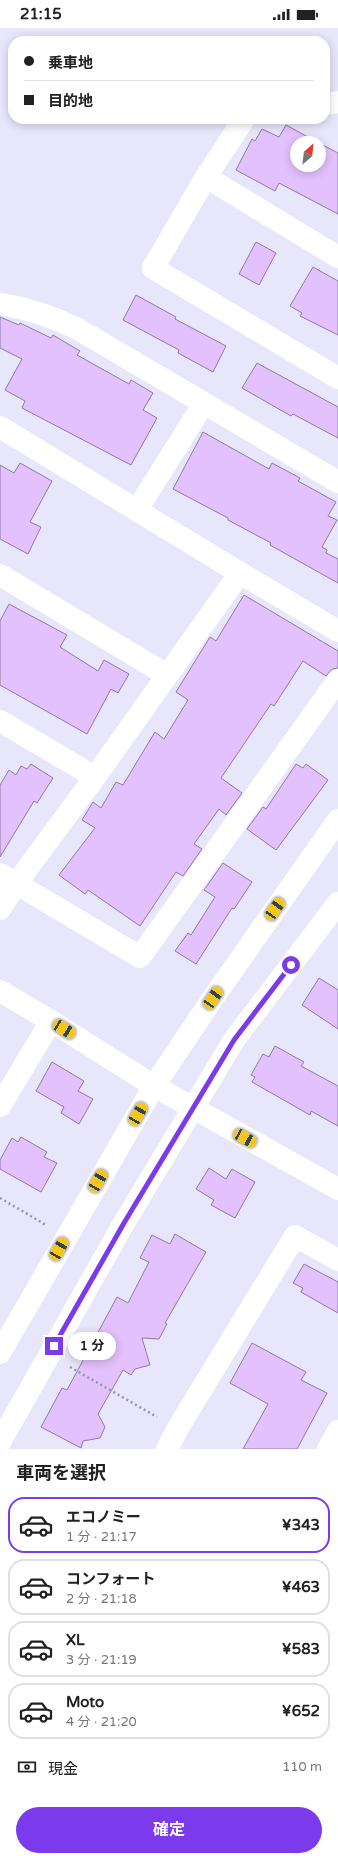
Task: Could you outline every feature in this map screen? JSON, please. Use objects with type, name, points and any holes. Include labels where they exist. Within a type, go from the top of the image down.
[{"type":"street","points":[[241,124],[206,177],[153,268],[338,378]]},
{"type":"street","points":[[206,177],[338,257]]},
{"type":"street","points":[[0,304],[47,315],[76,328],[338,482]]},
{"type":"street","points":[[138,510],[204,403]]},
{"type":"street","points":[[0,427],[338,631]]},
{"type":"street","points":[[0,909],[8,879],[95,777],[240,573]]},
{"type":"street","points":[[0,575],[167,675]]},
{"type":"street","points":[[8,879],[140,957],[338,680]]},
{"type":"street","points":[[0,721],[95,777]]},
{"type":"street","points":[[0,1353],[154,1086],[213,998],[338,820]]},
{"type":"street","points":[[0,1442],[124,1223],[234,1040],[338,903]]},
{"type":"street","points":[[0,991],[51,1021],[154,1086],[338,1189]]},
{"type":"street","points":[[0,1106],[51,1021]]},
{"type":"street","points":[[167,1449],[178,1428],[295,1236],[338,1260]]},
{"type":"street","points":[[328,1449],[338,1431]]},
{"type":"path","points":[[0,1198],[48,1226]]},
{"type":"path","points":[[69,1366],[178,1428]]},
{"type":"building","points":[[286,125],[306,136],[290,136],[290,172],[326,172],[326,147],[338,153],[338,214],[279,183],[275,191],[236,170],[252,139],[255,141],[262,129],[279,137]]},
{"type":"building","points":[[256,242],[276,253],[259,285],[239,274]]},
{"type":"building","points":[[313,267],[338,281],[338,335],[300,316],[302,313],[290,306]]},
{"type":"building","points":[[136,295],[176,317],[175,319],[226,346],[213,372],[178,353],[179,350],[123,320]]},
{"type":"building","points":[[0,317],[19,325],[20,323],[51,338],[53,335],[80,351],[77,355],[129,384],[131,380],[153,393],[143,410],[157,418],[131,465],[22,408],[25,401],[5,390],[22,359],[0,348]]},
{"type":"building","points":[[257,363],[338,407],[338,438],[293,414],[291,416],[242,388]]},
{"type":"building","points":[[203,432],[269,469],[272,463],[300,478],[298,481],[336,502],[328,516],[337,520],[322,547],[327,550],[326,553],[338,559],[338,583],[270,545],[271,543],[228,520],[228,518],[173,489]]},
{"type":"building","points":[[20,463],[52,481],[30,522],[41,527],[28,554],[0,539],[0,465],[14,473]]},
{"type":"building","points":[[244,595],[338,651],[338,668],[332,669],[326,676],[303,661],[274,706],[271,704],[221,778],[242,793],[226,815],[219,809],[194,844],[202,849],[183,876],[176,872],[140,926],[88,890],[85,894],[59,875],[95,828],[82,820],[93,802],[101,808],[116,782],[123,785],[155,732],[164,739],[188,700],[176,692],[210,637],[216,641]]},
{"type":"building","points":[[9,604],[67,635],[60,647],[98,671],[104,660],[129,674],[118,693],[111,689],[87,734],[0,685],[0,621]]},
{"type":"building","points":[[31,764],[53,778],[37,803],[34,801],[0,857],[0,785],[9,770],[16,775],[21,766],[27,769]]},
{"type":"building","points":[[296,764],[303,768],[306,764],[328,780],[276,850],[247,829],[263,807],[266,809]]},
{"type":"building","points":[[223,863],[252,882],[234,909],[232,908],[196,964],[175,951],[188,933],[191,935],[215,897],[204,890]]},
{"type":"building","points":[[319,978],[338,990],[338,1029],[302,1005]]},
{"type":"building","points":[[275,1046],[304,1062],[301,1066],[338,1086],[338,1126],[311,1111],[310,1115],[252,1082],[255,1077],[251,1075],[263,1054],[269,1057]]},
{"type":"building","points":[[52,1062],[84,1081],[78,1091],[93,1099],[79,1124],[61,1113],[64,1107],[36,1091]]},
{"type":"building","points":[[21,1137],[47,1152],[44,1157],[57,1163],[41,1192],[0,1169],[0,1160],[12,1138],[18,1142]]},
{"type":"building","points":[[209,1168],[226,1179],[232,1169],[255,1182],[235,1218],[211,1205],[214,1200],[196,1189]]},
{"type":"building","points":[[175,1234],[206,1252],[165,1323],[167,1324],[159,1339],[142,1338],[150,1365],[135,1369],[131,1375],[123,1370],[98,1414],[105,1427],[100,1438],[83,1441],[81,1448],[41,1427],[62,1388],[67,1390],[117,1297],[128,1303],[149,1262],[140,1258],[152,1235],[170,1244]]},
{"type":"building","points":[[304,1264],[338,1282],[338,1313],[301,1292],[303,1288],[293,1283]]},
{"type":"building","points":[[252,1343],[306,1372],[301,1380],[327,1393],[297,1449],[243,1449],[268,1404],[230,1383]]},
{"type":"route","points":[[54,1346],[124,1223],[234,1040],[291,965]]}]
